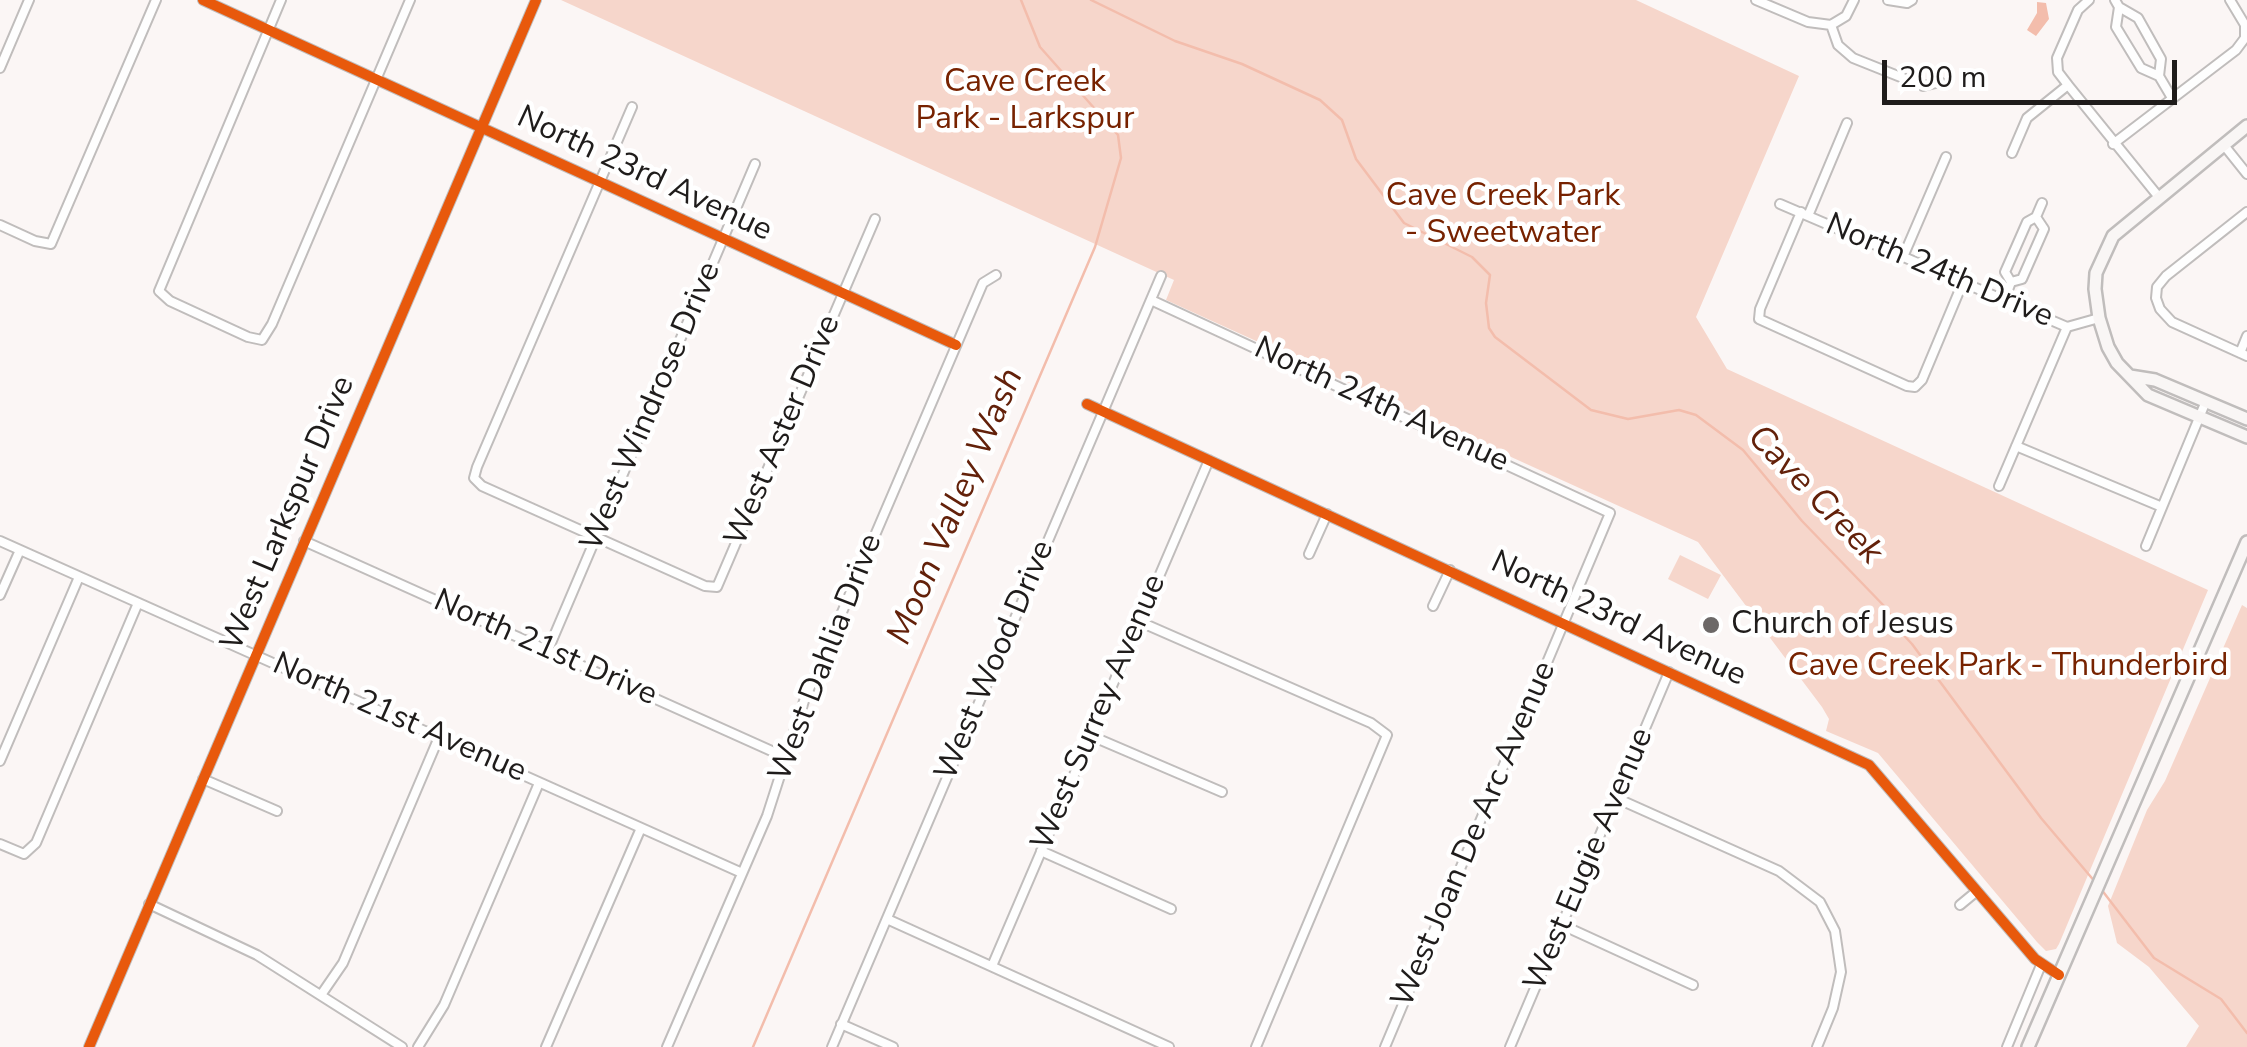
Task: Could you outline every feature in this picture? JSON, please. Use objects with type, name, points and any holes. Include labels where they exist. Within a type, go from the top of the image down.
[{"type":"street","points":[[0,68],[29,0]]},
{"type":"street","points":[[0,225],[51,244],[156,0]]},
{"type":"street","name":"North 23rd Avenue","points":[[203,0],[956,345]]},
{"type":"street","points":[[281,0],[160,291],[170,301],[262,340],[410,0]]},
{"type":"street","name":"West Larkspur Drive","points":[[89,1047],[536,0]]},
{"type":"street","points":[[1756,0],[1808,22],[1831,25],[1846,16],[1854,0]]},
{"type":"street","points":[[1888,0],[1912,0]]},
{"type":"street","points":[[2089,0],[2078,10],[2057,58],[2058,72],[2158,196],[2247,126]]},
{"type":"street","points":[[2114,144],[2236,50],[2245,38],[2245,26],[2230,0]]},
{"type":"street","points":[[2117,3],[2138,18],[2162,59],[2160,76],[2172,98]]},
{"type":"street","points":[[2117,3],[2116,27],[2142,68],[2160,76]]},
{"type":"street","points":[[1831,25],[1838,45],[1854,58],[1923,86],[1940,82]]},
{"type":"street","points":[[2012,153],[2027,118],[2068,85]]},
{"type":"street","points":[[597,536],[482,486],[474,478],[632,107]]},
{"type":"street","points":[[1847,123],[1760,309],[1760,319],[1915,387],[1922,380],[1963,282]]},
{"type":"street","points":[[2223,144],[2247,174]]},
{"type":"street","points":[[1903,257],[1946,157]]},
{"type":"street","name":"West Windrose Drive","points":[[548,650],[755,164]]},
{"type":"street","name":"North 24th Drive","points":[[2158,196],[2122,226],[2104,250],[2094,289],[2098,318],[2108,346],[2148,396],[2247,437]]},
{"type":"street","points":[[2011,282],[2005,272],[2026,222],[2036,217],[2042,202]]},
{"type":"street","name":"North 24th Drive","points":[[1780,204],[2067,327],[2098,318]]},
{"type":"street","points":[[2247,212],[2166,276],[2157,288],[2160,309],[2172,322],[2244,354],[2247,336]]},
{"type":"street","points":[[2011,282],[2022,279],[2044,228],[2036,217]]},
{"type":"street","name":"West Aster Drive","points":[[597,536],[705,586],[717,587],[875,219]]},
{"type":"street","name":"West Dahlia Drive","points":[[668,1047],[767,816],[804,701],[983,284],[996,274]]},
{"type":"street","name":"West Wood Drive","points":[[832,1047],[1162,276]]},
{"type":"street","points":[[2004,300],[2011,282]]},
{"type":"street","name":"North 24th Avenue","points":[[1151,300],[1610,512]]},
{"type":"street","points":[[1999,486],[2067,327]]},
{"type":"street","points":[[2130,376],[2156,380],[2247,419]]},
{"type":"street","points":[[2146,546],[2206,401]]},
{"type":"street","name":"North 23rd Avenue","points":[[1087,404],[1869,765],[2041,965],[2058,975]]},
{"type":"street","points":[[2016,446],[2162,508]]},
{"type":"street","name":"West Surrey Avenue","points":[[992,966],[1209,460]]},
{"type":"street","name":"West Joan De Arc Avenue","points":[[1385,1047],[1610,512]]},
{"type":"street","points":[[1309,554],[1327,514]]},
{"type":"street","name":"North 21st Avenue","points":[[0,541],[742,872]]},
{"type":"street","name":"North 21st Drive","points":[[304,541],[785,757]]},
{"type":"street","points":[[2028,1047],[2247,542]]},
{"type":"street","points":[[0,595],[20,550]]},
{"type":"street","points":[[1433,606],[1450,570]]},
{"type":"street","points":[[0,761],[79,576]]},
{"type":"street","points":[[0,844],[24,854],[36,843],[138,603]]},
{"type":"street","points":[[1138,621],[1387,734],[1256,1047]]},
{"type":"street","name":"West Eugie Avenue","points":[[1510,1047],[1669,672]]},
{"type":"street","points":[[1089,735],[1222,792]]},
{"type":"street","points":[[321,995],[343,963],[438,737]]},
{"type":"street","points":[[203,779],[278,811]]},
{"type":"street","points":[[418,1047],[444,1005],[539,783]]},
{"type":"street","points":[[1616,798],[1779,871],[1820,902],[1836,931],[1842,972],[1817,1047]]},
{"type":"street","points":[[546,1047],[641,828]]},
{"type":"street","points":[[1041,851],[1171,908]]},
{"type":"street","points":[[1960,905],[1977,891]]},
{"type":"street","points":[[149,904],[257,955],[402,1047]]},
{"type":"street","points":[[886,919],[1169,1047]]},
{"type":"street","points":[[1562,925],[1693,985]]},
{"type":"street","points":[[2007,1047],[2041,965]]},
{"type":"street","points":[[841,1024],[892,1047]]},
{"type":"green space","points":[[561,0],[1636,0],[1799,76],[1696,317],[1727,369],[2208,590],[2056,949],[2046,951],[2037,942],[1878,753],[1826,731],[1829,719],[1822,707],[1698,542],[1166,300],[1174,280]]},
{"type":"green space","points":[[1680,555],[1721,575],[1708,599],[1668,579]]},
{"type":"green space","points":[[2242,605],[2247,608],[2247,1047],[2186,1047],[2199,1026],[2149,967],[2117,943],[2108,906],[2147,810],[2165,781]]},
{"type":"shaded area","points":[[2037,2],[2046,3],[2049,19],[2036,36],[2027,30],[2037,13]]},
{"type":"waterway","name":"Moon Valley Wash","points":[[753,1047],[1095,247],[1121,158],[1118,135],[1040,47],[1021,0]]},
{"type":"waterway","name":"Cave Creek","points":[[1091,0],[1175,41],[1242,64],[1320,100],[1342,120],[1356,159],[1404,223],[1472,257],[1490,275],[1486,303],[1489,328],[1495,337],[1591,410],[1628,419],[1679,410],[1696,415],[1743,450],[1802,521],[1887,609],[1897,628],[2041,818],[2096,883]]},
{"type":"waterway","name":"Cave Creek","points":[[2101,889],[2154,958],[2221,999],[2247,1033]]},
{"type":"cycle path","points":[[203,0],[956,345]]},
{"type":"cycle path","points":[[89,1047],[536,0]]},
{"type":"cycle path","points":[[1087,404],[1869,765],[2035,959],[2059,975]]},
{"type":"place","name":"Church of Jesus","points":[[1711,625]]},
{"type":"park label","name":"Cave Creek Park - Larkspur","points":[[1025,102]]},
{"type":"park label","name":"Cave Creek Park - Sweetwater","points":[[1503,216]]},
{"type":"park label","name":"Cave Creek Park - Thunderbird","points":[[2008,667]]}]
